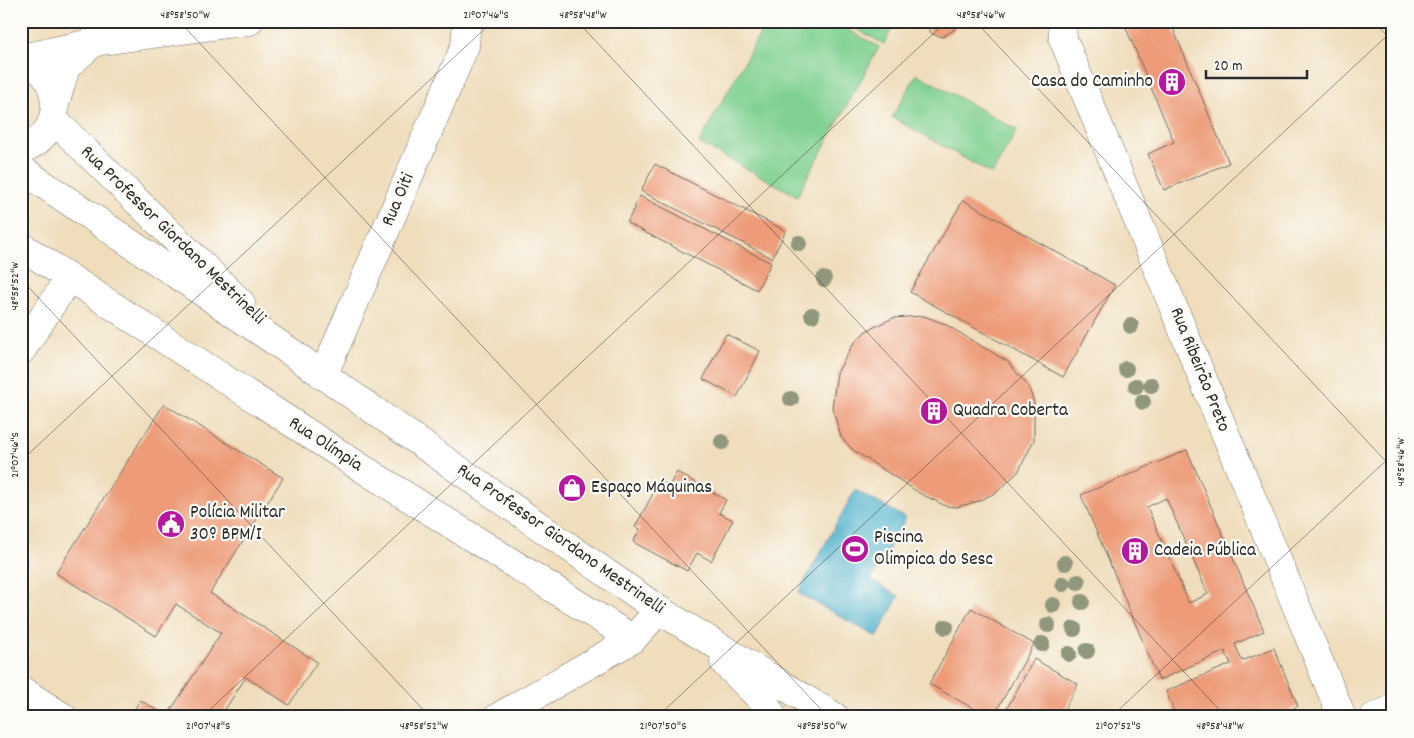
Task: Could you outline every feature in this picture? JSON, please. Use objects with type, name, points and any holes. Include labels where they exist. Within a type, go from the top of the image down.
[{"type":"street","points":[[22,58],[94,42],[250,21]]},
{"type":"street","name":"Rua Oiti","points":[[323,376],[465,46],[467,21]]},
{"type":"street","name":"Rua Ribeirão Preto","points":[[1062,21],[1063,39],[1342,717]]},
{"type":"street","points":[[21,149],[28,147],[43,135],[54,110],[66,67],[94,42]]},
{"type":"street","points":[[22,58],[39,68],[51,82],[54,110]]},
{"type":"street","name":"Rua Professor Giordano Mestrinelli","points":[[54,110],[292,353]]},
{"type":"street","name":"Rua Professor Giordano Mestrinelli","points":[[21,169],[292,353],[660,610],[834,717]]},
{"type":"street","name":"Rua Olímpia","points":[[21,246],[341,455],[633,639]]},
{"type":"street","points":[[21,351],[69,278]]},
{"type":"street","points":[[498,717],[633,639],[660,610]]},
{"type":"street","points":[[693,630],[764,702],[773,717]]},
{"type":"street","points":[[21,690],[62,717]]},
{"type":"street","points":[[1374,717],[1393,709]]},
{"type":"green space","points":[[767,21],[832,21],[879,47],[797,196],[699,143]]},
{"type":"green space","points":[[842,21],[896,21],[884,44]]},
{"type":"green space","points":[[917,74],[1017,130],[992,174],[892,117]]},
{"type":"water","name":"Piscina Olimpica do Sesc","points":[[855,490],[906,518],[871,580],[899,596],[877,637],[798,593]]},
{"type":"building","points":[[927,21],[956,21],[954,30],[942,37],[932,34]]},
{"type":"building","name":"Casa do Caminho","points":[[1123,21],[1170,21],[1229,163],[1164,190],[1148,154],[1174,142]]},
{"type":"building","points":[[655,164],[786,231],[772,258],[641,191]]},
{"type":"building","points":[[640,196],[771,263],[757,290],[627,223]]},
{"type":"building","points":[[963,200],[1115,285],[1063,377],[910,292]]},
{"type":"building","name":"Quadra Coberta","points":[[924,316],[945,324],[1008,362],[1028,386],[1034,402],[1034,440],[1018,472],[997,492],[979,501],[957,507],[946,506],[921,494],[853,450],[841,437],[832,407],[837,373],[853,344],[866,331],[893,318]]},
{"type":"building","points":[[726,334],[760,351],[737,397],[703,379]]},
{"type":"building","name":"Polícia Militar 30º BPM/I","points":[[164,404],[283,478],[210,593],[317,662],[289,705],[246,677],[220,717],[130,717],[140,700],[167,716],[221,633],[176,604],[156,636],[56,573]]},
{"type":"building","name":"Cadeia Pública","points":[[1187,450],[1264,631],[1235,644],[1242,661],[1274,648],[1298,706],[1275,717],[1176,717],[1166,691],[1231,664],[1225,651],[1159,680],[1081,495]],"holes":[[[1166,498],[1208,594],[1189,603],[1147,507]]]},
{"type":"building","points":[[677,472],[726,500],[719,513],[733,520],[711,561],[697,553],[687,571],[633,542],[640,529],[635,527],[660,481],[669,486]]},
{"type":"building","points":[[971,608],[1034,644],[993,717],[989,717],[929,684]]},
{"type":"building","points":[[1034,659],[1078,684],[1060,717],[1002,717]]},
{"type":"place","name":"Casa do Caminho","points":[[1172,82]]},
{"type":"place","name":"Quadra Coberta","points":[[934,411]]},
{"type":"place","name":"Espaço Máquinas","points":[[572,488]]},
{"type":"place","name":"Polícia Militar 30º BPM/I","points":[[171,524]]},
{"type":"place","name":"Piscina Olimpica do Sesc","points":[[855,549]]},
{"type":"place","name":"Cadeia Pública","points":[[1135,551]]}]
